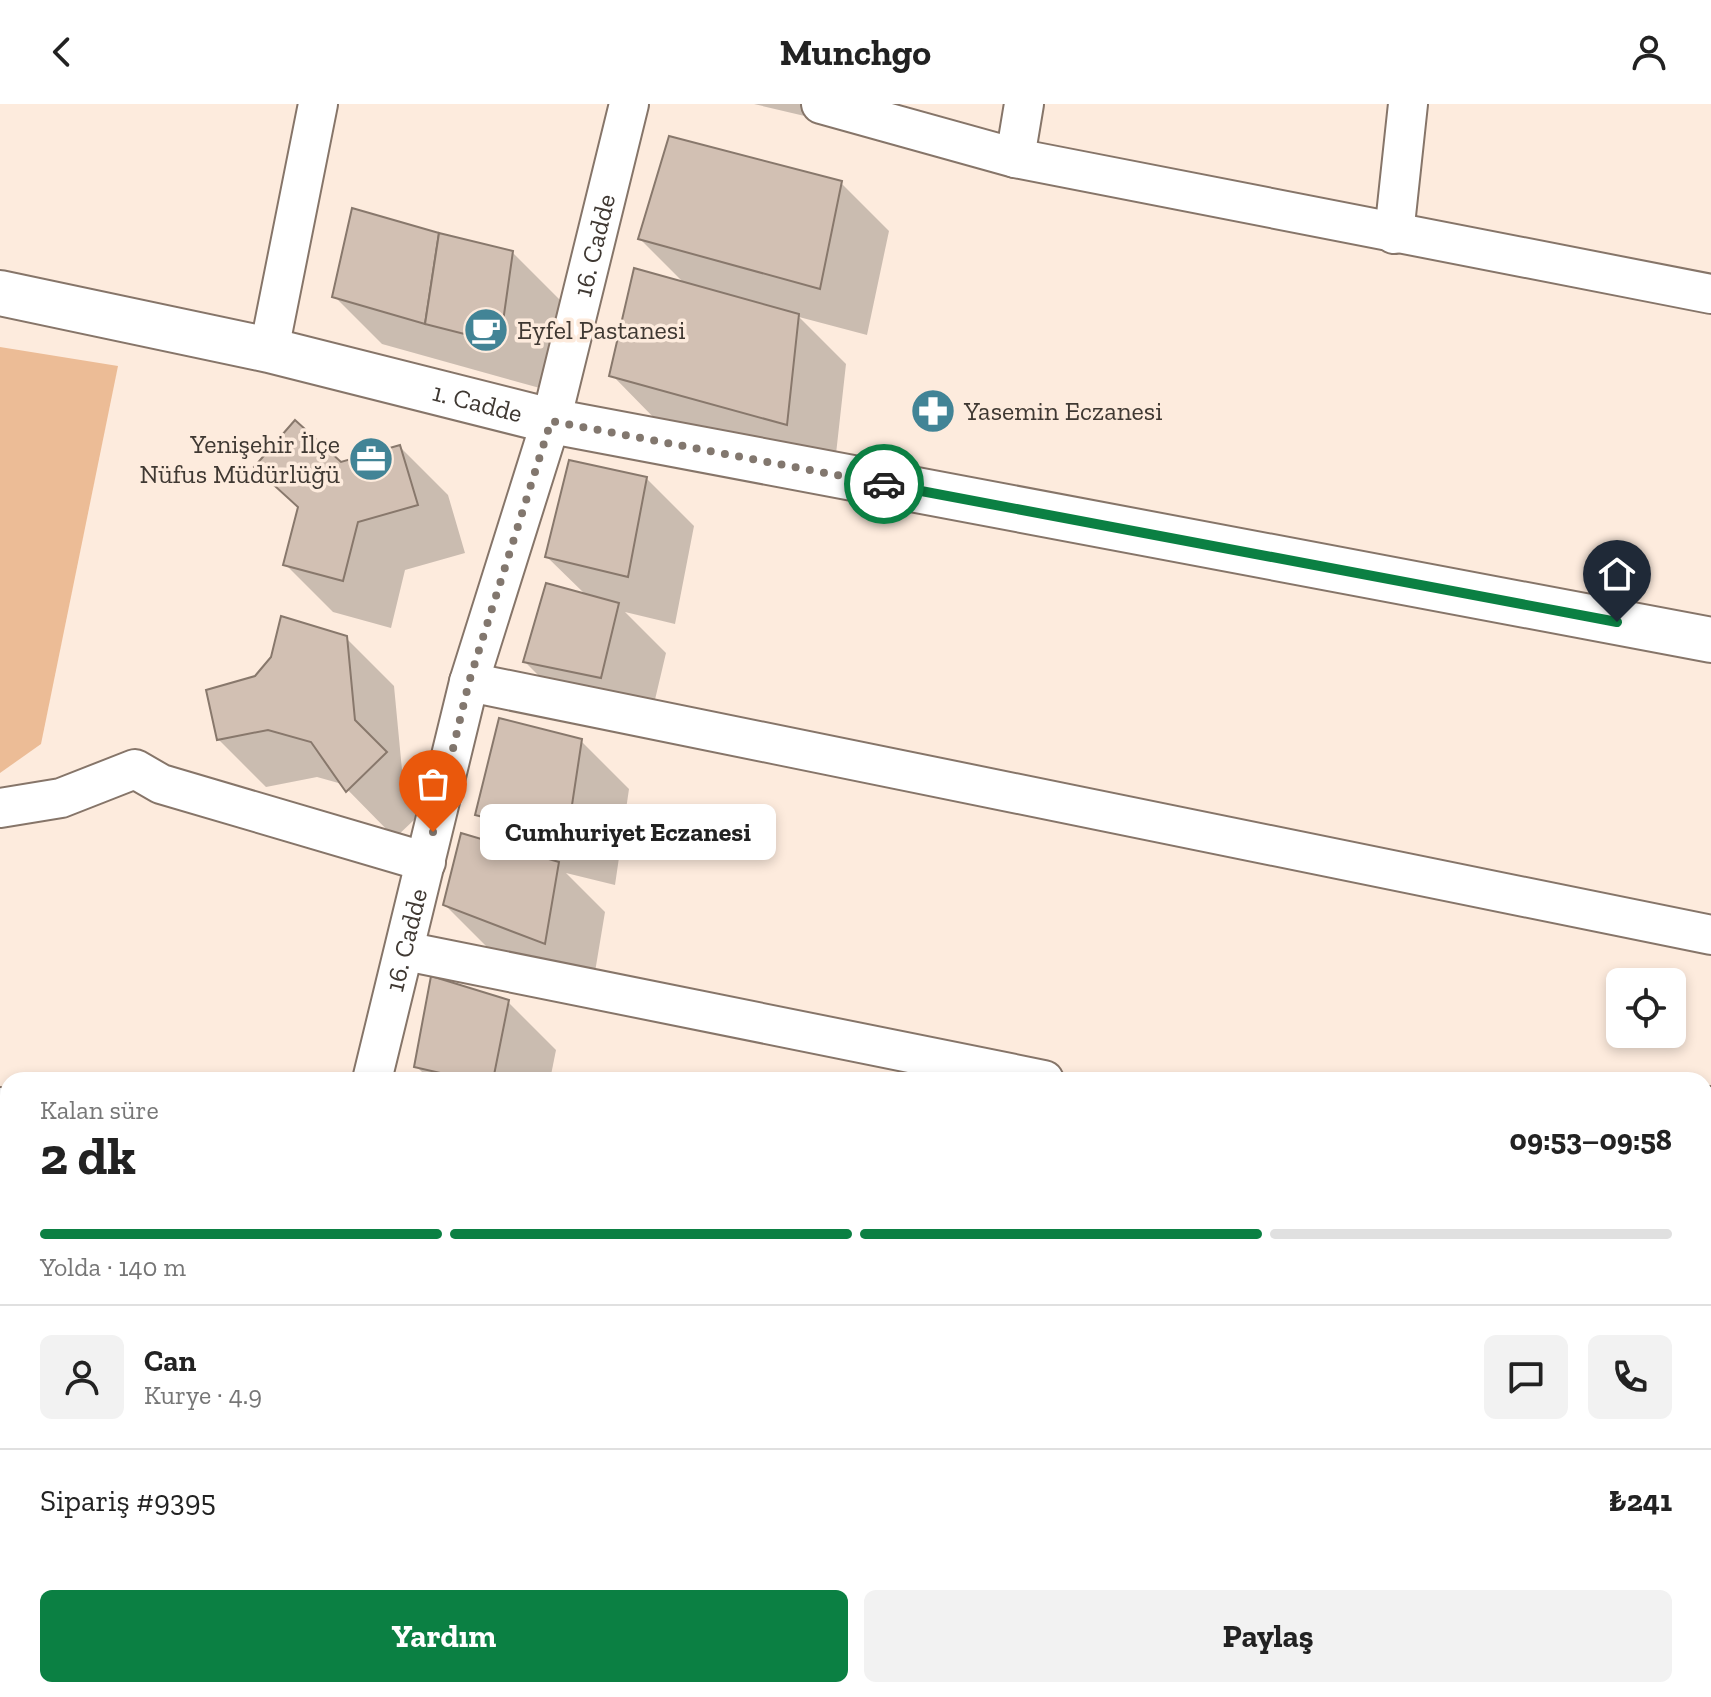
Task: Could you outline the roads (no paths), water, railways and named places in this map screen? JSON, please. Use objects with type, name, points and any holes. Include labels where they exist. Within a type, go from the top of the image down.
[{"type":"street","points":[[269,350],[318,104]]},
{"type":"street","name":"16. Cadde","points":[[374,1072],[469,682],[551,421],[629,104]]},
{"type":"street","points":[[821,104],[1015,158],[1711,294]]},
{"type":"street","points":[[1015,158],[1024,104]]},
{"type":"street","points":[[1394,234],[1408,104]]},
{"type":"street","name":"1. Cadde","points":[[0,293],[269,350],[551,421],[1711,640]]},
{"type":"street","points":[[469,682],[1711,935]]},
{"type":"street","points":[[0,808],[61,798],[135,769],[161,784],[426,862]]},
{"type":"street","points":[[405,951],[1004,1072]]},
{"type":"place","name":"Eyfel Pastanesi","points":[[486,330]]},
{"type":"place","name":"Yasemin Eczanesi","points":[[933,411]]},
{"type":"place","name":"Yenişehir İlçe Nüfus Müdürlüğü","points":[[371,459]]},
{"type":"place","name":"Cumhuriyet Eczanesi","points":[[433,832]]}]
